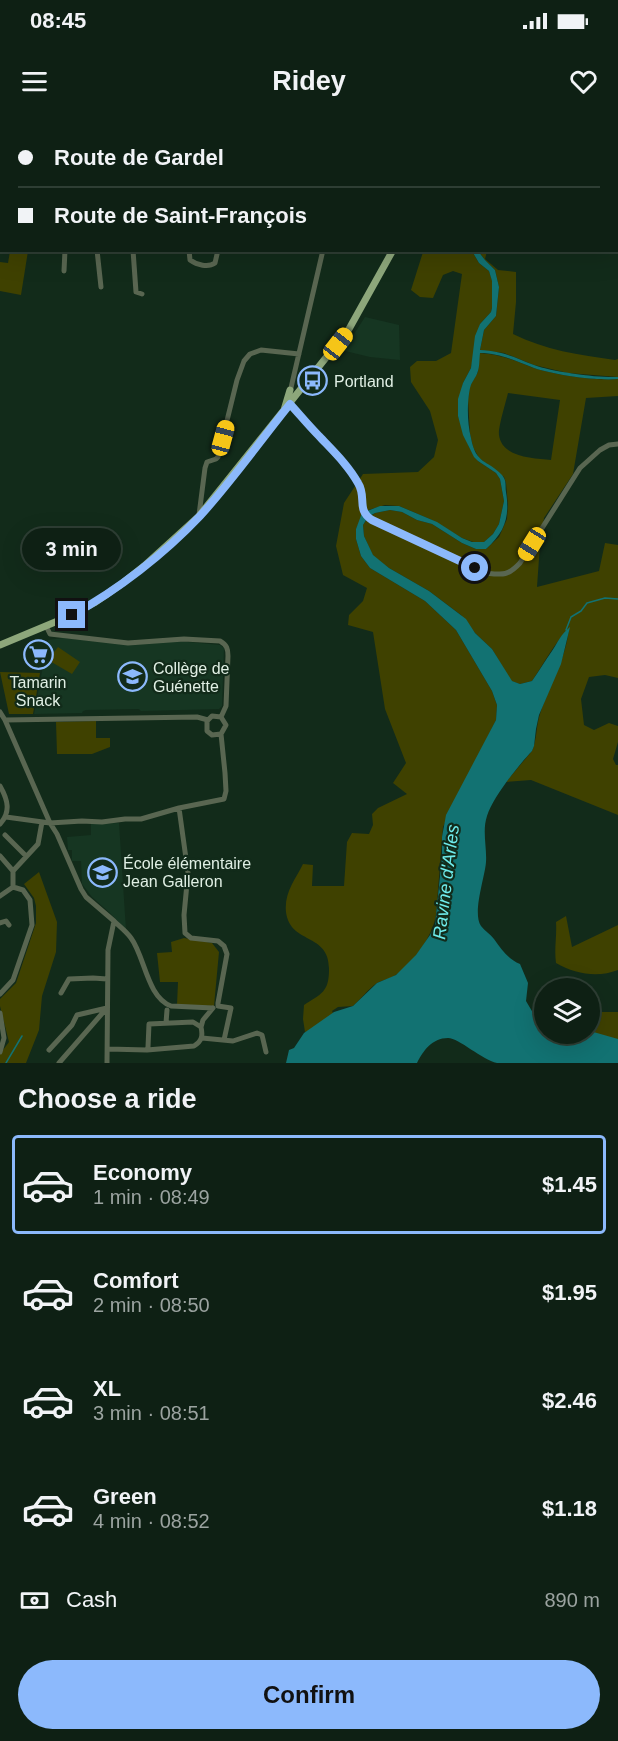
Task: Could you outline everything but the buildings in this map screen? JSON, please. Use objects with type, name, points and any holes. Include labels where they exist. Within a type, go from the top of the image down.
[{"type":"main road","points":[[0,645],[72,615],[111,592],[172,542],[199,516],[349,329],[392,252]]},
{"type":"main road","points":[[283,413],[291,387],[303,388]]},
{"type":"street","points":[[64,271],[65,252]]},
{"type":"street","points":[[97,252],[100,287]]},
{"type":"street","points":[[133,252],[136,292],[142,294]]},
{"type":"street","points":[[189,252],[192,262],[208,266],[215,263],[218,252]]},
{"type":"street","points":[[323,252],[291,387],[293,401],[360,484],[363,512],[369,518],[486,573],[507,574],[513,572],[520,563],[579,468],[600,450],[609,445],[618,444]]},
{"type":"street","points":[[199,516],[207,462],[218,457],[243,361],[255,351],[261,350],[299,354]]},
{"type":"street","points":[[46,626],[50,634],[128,642],[184,639],[220,641],[228,648],[226,706],[221,717]]},
{"type":"street","points":[[0,712],[86,897],[131,938],[142,960],[147,980],[165,1004],[231,1008],[224,1040]]},
{"type":"street","points":[[5,720],[197,717],[208,720],[215,716],[221,717],[226,725],[221,734],[226,791],[224,799],[141,819],[50,823],[6,818]]},
{"type":"street","points":[[208,720],[206,728],[210,733],[221,734]]},
{"type":"street","points":[[0,786],[8,805],[6,818],[0,825]]},
{"type":"street","points":[[108,1049],[147,1050],[194,1046],[202,1038],[203,1020],[216,1007],[227,954],[224,946],[218,941],[190,938],[185,933],[184,915],[188,873],[179,808]]},
{"type":"street","points":[[13,870],[40,841],[42,822]]},
{"type":"street","points":[[5,835],[26,856]]},
{"type":"street","points":[[0,856],[13,870],[14,887]]},
{"type":"street","points":[[0,896],[14,887]]},
{"type":"street","points":[[0,994],[13,980],[32,926],[30,900],[23,890],[14,887]]},
{"type":"street","points":[[0,923],[6,921],[9,925]]},
{"type":"street","points":[[106,1063],[108,950],[114,921]]},
{"type":"street","points":[[61,993],[69,979],[107,979]]},
{"type":"street","points":[[49,1050],[72,1025],[77,1015],[107,1008]]},
{"type":"street","points":[[59,1063],[107,1008]]},
{"type":"street","points":[[166,1023],[167,1010]]},
{"type":"street","points":[[0,1014],[4,1038],[0,1052]]},
{"type":"street","points":[[147,1050],[148,1025],[193,1022],[201,1027]]},
{"type":"street","points":[[202,1038],[233,1041],[257,1033],[262,1035],[266,1052]]},
{"type":"shaded area","points":[[10,252],[28,252],[21,295],[0,291],[0,262],[8,263]]},
{"type":"shaded area","points":[[423,252],[473,252],[479,263],[489,271],[492,280],[492,308],[480,324],[471,368],[463,383],[458,416],[469,447],[478,461],[496,473],[500,479],[504,501],[499,524],[484,542],[476,543],[399,506],[385,505],[365,511],[356,529],[356,539],[361,556],[370,568],[425,601],[456,630],[492,691],[497,705],[496,720],[443,827],[436,915],[426,940],[415,957],[401,971],[377,983],[353,1006],[338,1007],[332,1011],[335,1017],[319,1028],[305,1032],[304,1005],[326,988],[329,977],[328,958],[317,944],[295,930],[289,922],[286,905],[291,887],[303,864],[313,865],[312,886],[344,886],[347,842],[352,833],[369,834],[373,825],[372,814],[378,808],[407,794],[393,783],[406,763],[385,709],[373,632],[348,625],[349,615],[363,601],[367,588],[343,575],[336,546],[344,503],[363,474],[418,472],[434,457],[438,440],[430,411],[411,382],[410,367],[417,361],[436,361],[451,353],[462,274],[453,271],[443,275],[433,298],[420,297],[411,290]]},
{"type":"shaded area","points":[[479,252],[487,252],[485,259],[498,270],[516,272],[513,334],[562,351],[618,359],[618,377],[568,373],[534,365],[504,353],[480,350],[484,330],[496,316],[499,287],[495,270],[485,260]]},
{"type":"shaded area","points":[[365,317],[399,325],[400,360],[370,357],[341,350]]},
{"type":"shaded area","points":[[479,353],[514,360],[543,371],[564,375],[618,379],[618,396],[586,398],[573,474],[544,518],[537,587],[599,571],[605,543],[618,545],[618,678],[605,675],[589,677],[581,699],[584,725],[594,730],[609,723],[618,726],[618,742],[613,759],[618,765],[618,815],[531,780],[506,782],[532,751],[540,714],[561,661],[569,628],[532,681],[520,684],[511,681],[492,649],[461,615],[429,591],[373,556],[364,536],[363,525],[367,519],[375,513],[390,510],[402,512],[417,520],[432,524],[476,549],[486,549],[499,537],[507,519],[506,483],[504,477],[479,458],[470,434],[468,399],[470,386],[478,372]],"holes":[[[508,393],[560,400],[551,460],[520,455],[501,443],[499,431]]]},
{"type":"shaded area","name":"Collège de Guénette","points":[[63,638],[128,644],[177,641],[220,645],[224,648],[222,706],[219,709],[86,710],[82,713],[34,714],[48,640]]},
{"type":"shaded area","points":[[58,647],[80,662],[72,674],[48,660]]},
{"type":"shaded area","points":[[0,672],[40,673],[33,714],[9,714]]},
{"type":"shaded area","points":[[96,721],[96,738],[110,738],[110,747],[92,754],[57,754],[56,722]]},
{"type":"shaded area","name":"École élémentaire Jean Galleron","points":[[119,823],[126,930],[82,884],[81,861],[72,861],[72,850],[68,850],[67,837],[91,835],[91,824]]},
{"type":"shaded area","points":[[39,872],[57,922],[56,952],[42,996],[39,1030],[26,1063],[0,1063],[0,1054],[9,1042],[0,999],[16,983],[36,923],[34,898],[24,884]]},
{"type":"shaded area","points":[[566,916],[572,947],[618,925],[618,970],[603,974],[587,974],[556,963],[556,922]]},
{"type":"shaded area","points":[[184,938],[212,943],[219,952],[214,1006],[177,1005],[178,982],[160,982],[157,953],[172,952],[171,942]]},
{"type":"shaded area","points":[[600,1012],[618,1012],[618,1040],[600,1035]]},
{"type":"water","name":"Ravine d'Arles","points":[[473,252],[479,252],[495,270],[499,287],[496,316],[484,330],[480,350],[502,353],[552,370],[618,377],[618,379],[564,375],[543,371],[501,356],[480,353],[478,371],[469,394],[469,426],[476,453],[505,479],[507,509],[502,530],[486,549],[476,549],[432,524],[417,520],[402,512],[390,510],[368,517],[363,525],[364,536],[373,555],[389,568],[429,591],[466,619],[475,633],[492,649],[512,681],[520,684],[532,681],[562,635],[570,627],[561,664],[539,715],[532,751],[500,791],[487,816],[486,862],[478,913],[481,926],[505,954],[520,964],[528,983],[526,1001],[534,1015],[534,1044],[600,1044],[600,1034],[618,1039],[618,1063],[497,1063],[458,1041],[448,1038],[433,1043],[425,1050],[417,1063],[286,1063],[289,1050],[294,1048],[304,1033],[334,1012],[353,1006],[377,983],[396,975],[416,955],[430,935],[435,925],[446,815],[496,720],[497,705],[492,691],[456,630],[425,601],[370,568],[361,556],[356,539],[356,529],[362,513],[380,506],[399,506],[437,522],[472,542],[484,542],[499,524],[504,501],[500,479],[496,473],[474,457],[463,435],[458,416],[458,399],[471,368],[475,336],[480,324],[492,308],[492,281],[489,271],[479,263]]},
{"type":"waterway","points":[[566,630],[571,617],[581,611],[587,603],[605,598],[618,599]]},
{"type":"waterway","points":[[6,1063],[22,1036]]},
{"type":"place","name":"Portland","points":[[313,381]]},
{"type":"place","name":"Tamarin Snack","points":[[38,654]]},
{"type":"place","name":"Collège de Guénette","points":[[132,677]]},
{"type":"place","name":"École élémentaire Jean Galleron","points":[[102,872]]},
{"type":"route","points":[[72,615],[120,585],[172,542],[199,516],[290,404],[339,457],[360,484],[363,498],[362,508],[365,515],[475,568]]}]
